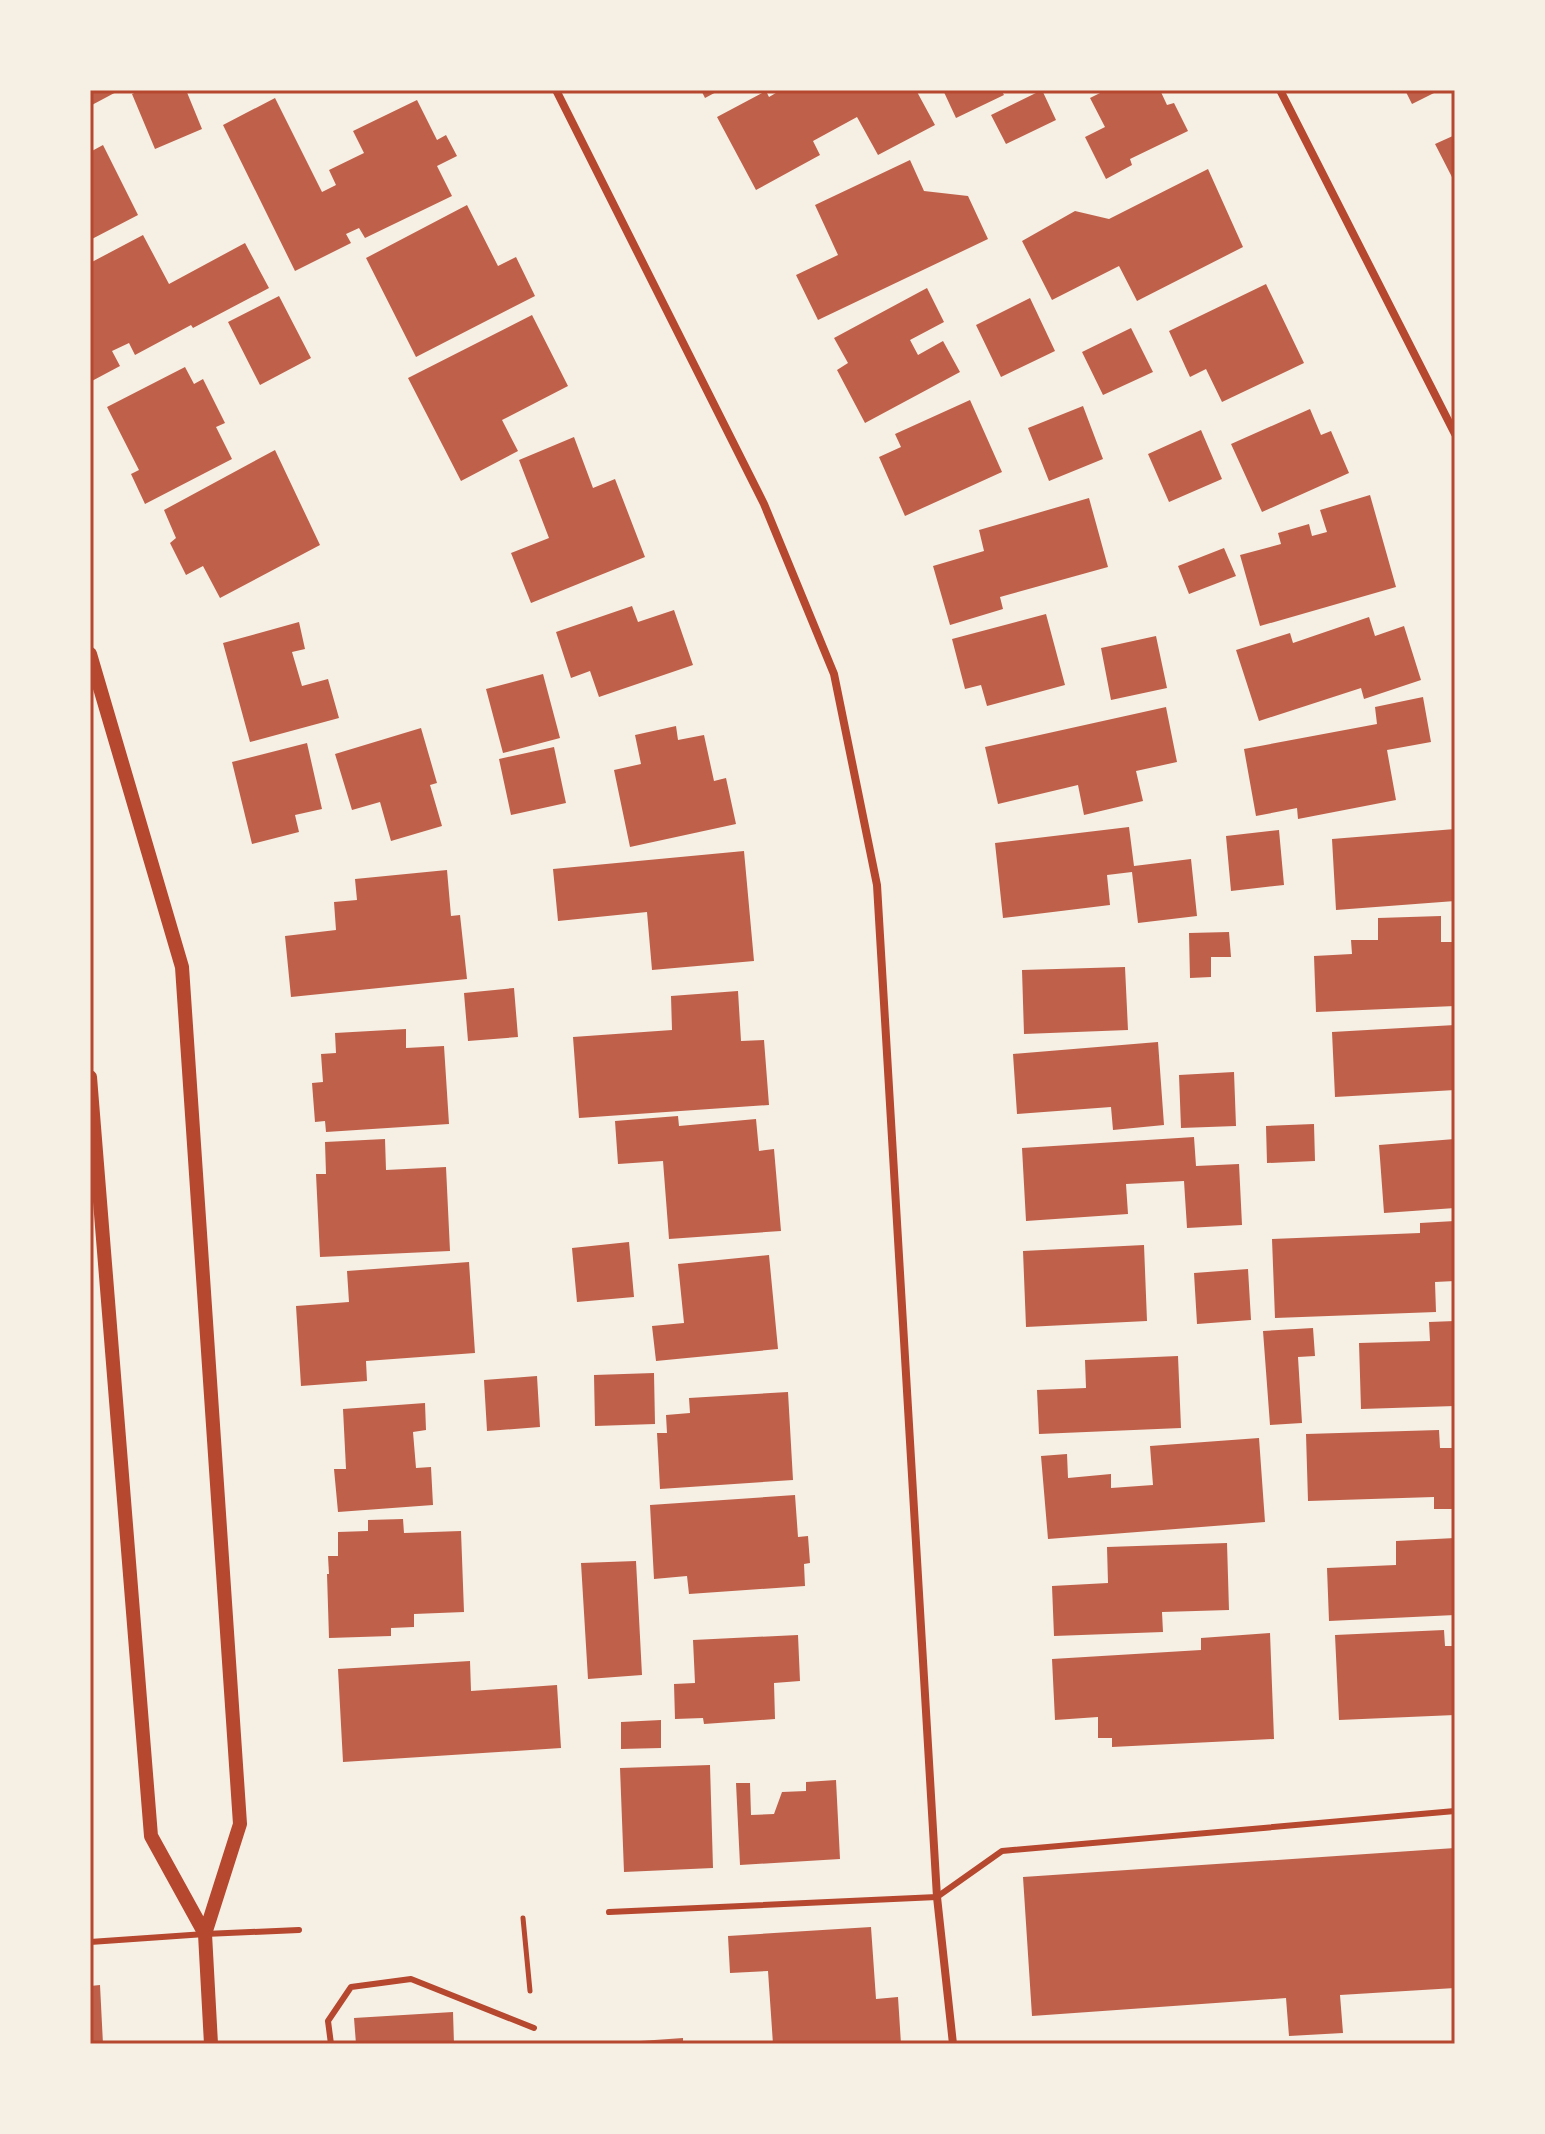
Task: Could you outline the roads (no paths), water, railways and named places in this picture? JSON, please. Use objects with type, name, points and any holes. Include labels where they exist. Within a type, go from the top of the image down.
[{"type":"street","points":[[556,90],[764,504],[834,674],[877,885],[937,1897],[953,2044]]},
{"type":"street","points":[[1280,90],[1455,434]]},
{"type":"street","points":[[90,654],[182,967],[240,1824],[205,1934],[211,2044]]},
{"type":"street","points":[[90,1077],[151,1836],[205,1934]]},
{"type":"lane","points":[[609,1912],[937,1897],[1002,1851],[1455,1811]]},
{"type":"lane","points":[[90,1942],[299,1930]]},
{"type":"lane","points":[[331,2044],[328,2021],[351,1987],[411,1979],[534,2028]]}]
